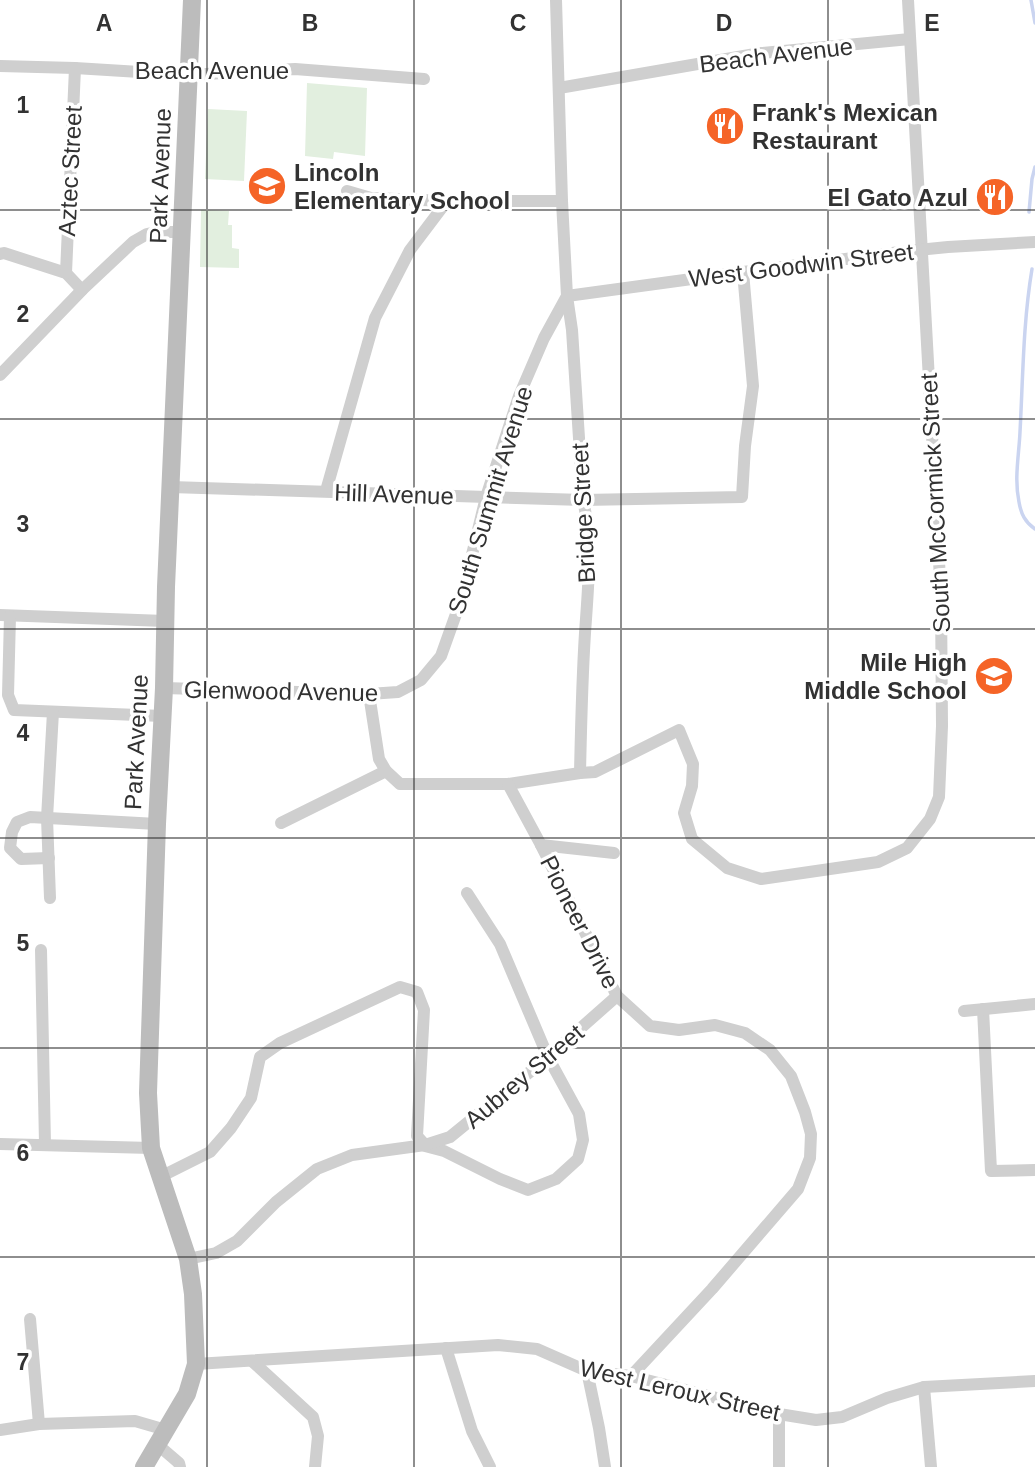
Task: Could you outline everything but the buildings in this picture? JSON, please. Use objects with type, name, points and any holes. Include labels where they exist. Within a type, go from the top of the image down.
[{"type":"street","name":"Park Avenue","points":[[144,1467],[187,1394],[196,1364],[193,1294],[188,1259],[151,1148],[148,1093],[192,0]]},
{"type":"street","points":[[556,0],[567,296]]},
{"type":"street","name":"South McCormick Street","points":[[580,773],[595,772],[679,730],[693,764],[692,786],[684,813],[692,839],[727,869],[761,879],[878,862],[907,848],[930,819],[939,797],[942,726],[941,604],[908,0]]},
{"type":"street","name":"Beach Avenue","points":[[559,88],[761,53],[910,39]]},
{"type":"street","name":"Beach Avenue","points":[[0,66],[188,75],[295,69],[424,79]]},
{"type":"street","name":"Aztec Street","points":[[66,273],[75,68]]},
{"type":"street","points":[[347,191],[371,198],[562,201]]},
{"type":"street","points":[[326,491],[375,317],[410,250],[447,201]]},
{"type":"street","points":[[0,375],[82,290],[133,242],[146,234],[182,232]]},
{"type":"street","name":"West Goodwin Street","points":[[567,296],[922,250],[1035,242]]},
{"type":"street","points":[[0,254],[66,273],[82,290]]},
{"type":"street","name":"Hill Avenue","points":[[171,487],[583,500],[742,497],[753,386],[743,272]]},
{"type":"street","name":"South Summit Avenue","points":[[398,692],[421,680],[441,656],[461,600],[486,497],[519,396],[544,338],[567,296]]},
{"type":"street","name":"Bridge Street","points":[[567,296],[572,330],[583,500],[588,520],[589,586],[580,773]]},
{"type":"street","points":[[5,615],[165,621]]},
{"type":"street","name":"Glenwood Avenue","points":[[5,615],[8,695],[14,710],[162,716]]},
{"type":"street","name":"Glenwood Avenue","points":[[164,688],[369,694],[398,692]]},
{"type":"street","points":[[369,694],[379,760],[400,784],[508,784],[580,773]]},
{"type":"street","points":[[50,898],[47,818],[53,712]]},
{"type":"street","points":[[281,823],[386,771]]},
{"type":"street","name":"Pioneer Drive","points":[[508,784],[617,996],[650,1026],[679,1030],[715,1025],[745,1033],[770,1050],[791,1076],[811,1134],[810,1158],[798,1189],[712,1289],[631,1376]]},
{"type":"street","points":[[49,858],[21,859],[10,848],[12,832],[17,822],[30,817],[157,824]]},
{"type":"street","points":[[541,845],[614,853]]},
{"type":"street","points":[[188,1259],[215,1253],[237,1241],[276,1202],[317,1169],[352,1155],[425,1145],[444,1151],[528,1190],[556,1179],[578,1159],[583,1140],[579,1114],[548,1057],[500,944],[467,893]]},
{"type":"street","points":[[41,950],[45,1144]]},
{"type":"street","points":[[160,1177],[209,1152],[231,1128],[251,1098],[260,1057],[280,1043],[400,987],[417,992],[424,1010],[416,1136],[425,1145]]},
{"type":"street","name":"Aubrey Street","points":[[425,1145],[450,1137],[617,996]]},
{"type":"street","points":[[964,1011],[1035,1004]]},
{"type":"street","points":[[983,1009],[991,1171],[1035,1170]]},
{"type":"street","points":[[0,1143],[151,1148]]},
{"type":"street","points":[[30,1319],[39,1424]]},
{"type":"street","name":"West Leroux Street","points":[[196,1364],[498,1345],[537,1349],[587,1371],[631,1376],[779,1414],[816,1420],[842,1417],[887,1398],[925,1387],[1035,1381]]},
{"type":"street","points":[[446,1348],[472,1431],[491,1467]]},
{"type":"street","points":[[252,1361],[313,1417],[318,1436],[314,1467]]},
{"type":"street","points":[[587,1371],[605,1467]]},
{"type":"street","points":[[925,1387],[931,1467]]},
{"type":"street","points":[[779,1414],[779,1467]]},
{"type":"street","points":[[0,1430],[39,1424],[135,1421],[162,1438],[180,1467]]},
{"type":"green space","points":[[307,83],[367,88],[365,156],[334,152],[333,159],[305,156]]},
{"type":"green space","points":[[208,109],[247,111],[244,181],[205,179]]},
{"type":"green space","points":[[201,210],[229,211],[228,225],[232,225],[232,248],[239,249],[239,268],[200,267]]},
{"type":"waterway","points":[[1031,0],[1035,23]]},
{"type":"waterway","points":[[1029,212],[1035,167]]},
{"type":"waterway","points":[[1032,269],[1025,330],[1017,485],[1022,514],[1035,529]]},
{"type":"place","name":"Frank's Mexican Restaurant","points":[[725,126]]},
{"type":"place","name":"Lincoln Elementary School","points":[[267,186]]},
{"type":"place","name":"El Gato Azul","points":[[995,197]]},
{"type":"place","name":"Mile High Middle School","points":[[994,676]]}]
